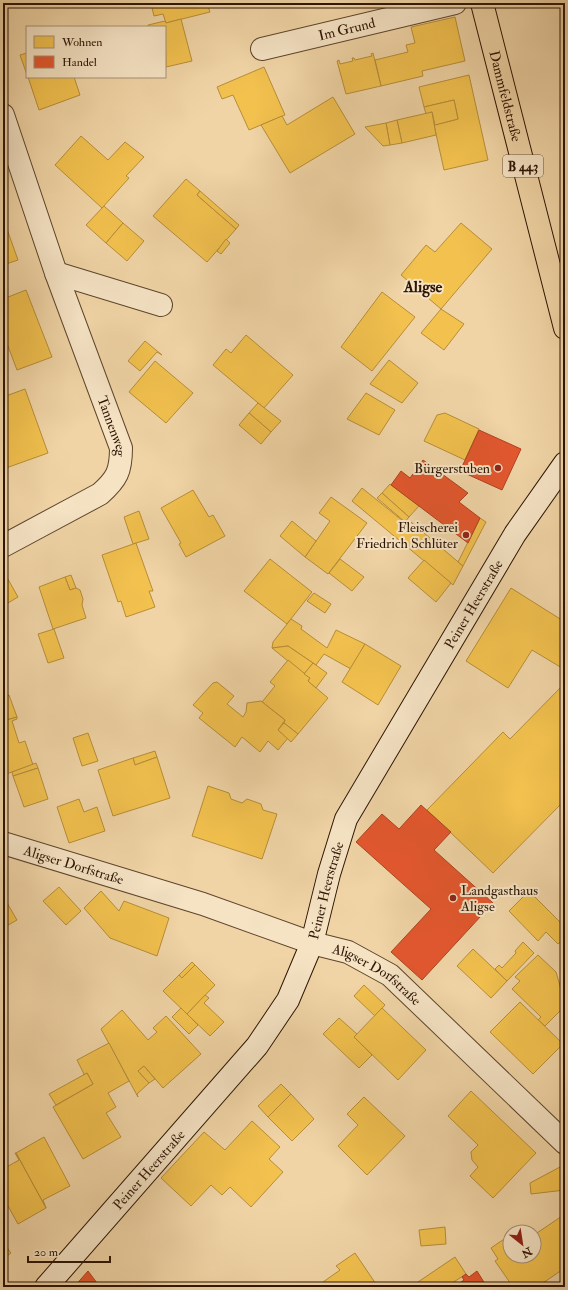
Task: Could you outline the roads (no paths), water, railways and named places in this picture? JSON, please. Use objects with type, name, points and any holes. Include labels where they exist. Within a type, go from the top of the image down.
[{"type":"main road","name":"Dammfeldstraße","points":[[482,3],[565,328]]},
{"type":"street","name":"Im Grund","points":[[262,49],[455,3]]},
{"type":"street","name":"Tannenweg","points":[[3,115],[56,273],[122,448],[121,466],[113,482],[100,494],[3,546]]},
{"type":"street","points":[[56,273],[161,305]]},
{"type":"street","name":"Peiner Heerstraße","points":[[46,1287],[257,1046],[288,1000],[312,943],[329,874],[346,819],[515,534],[565,463]]},
{"type":"street","name":"Aligser Dorfstraße","points":[[3,843],[203,904],[312,943],[348,952],[390,975],[565,1143]]},
{"type":"place","name":"Bürgerstuben","points":[[498,468]]},
{"type":"place","name":"Fleischerei Friedrich Schlüter","points":[[466,535]]},
{"type":"place","name":"Landgasthaus Aligse","points":[[453,898]]},
{"type":"district","name":"Aligse","points":[[423,286]]}]
